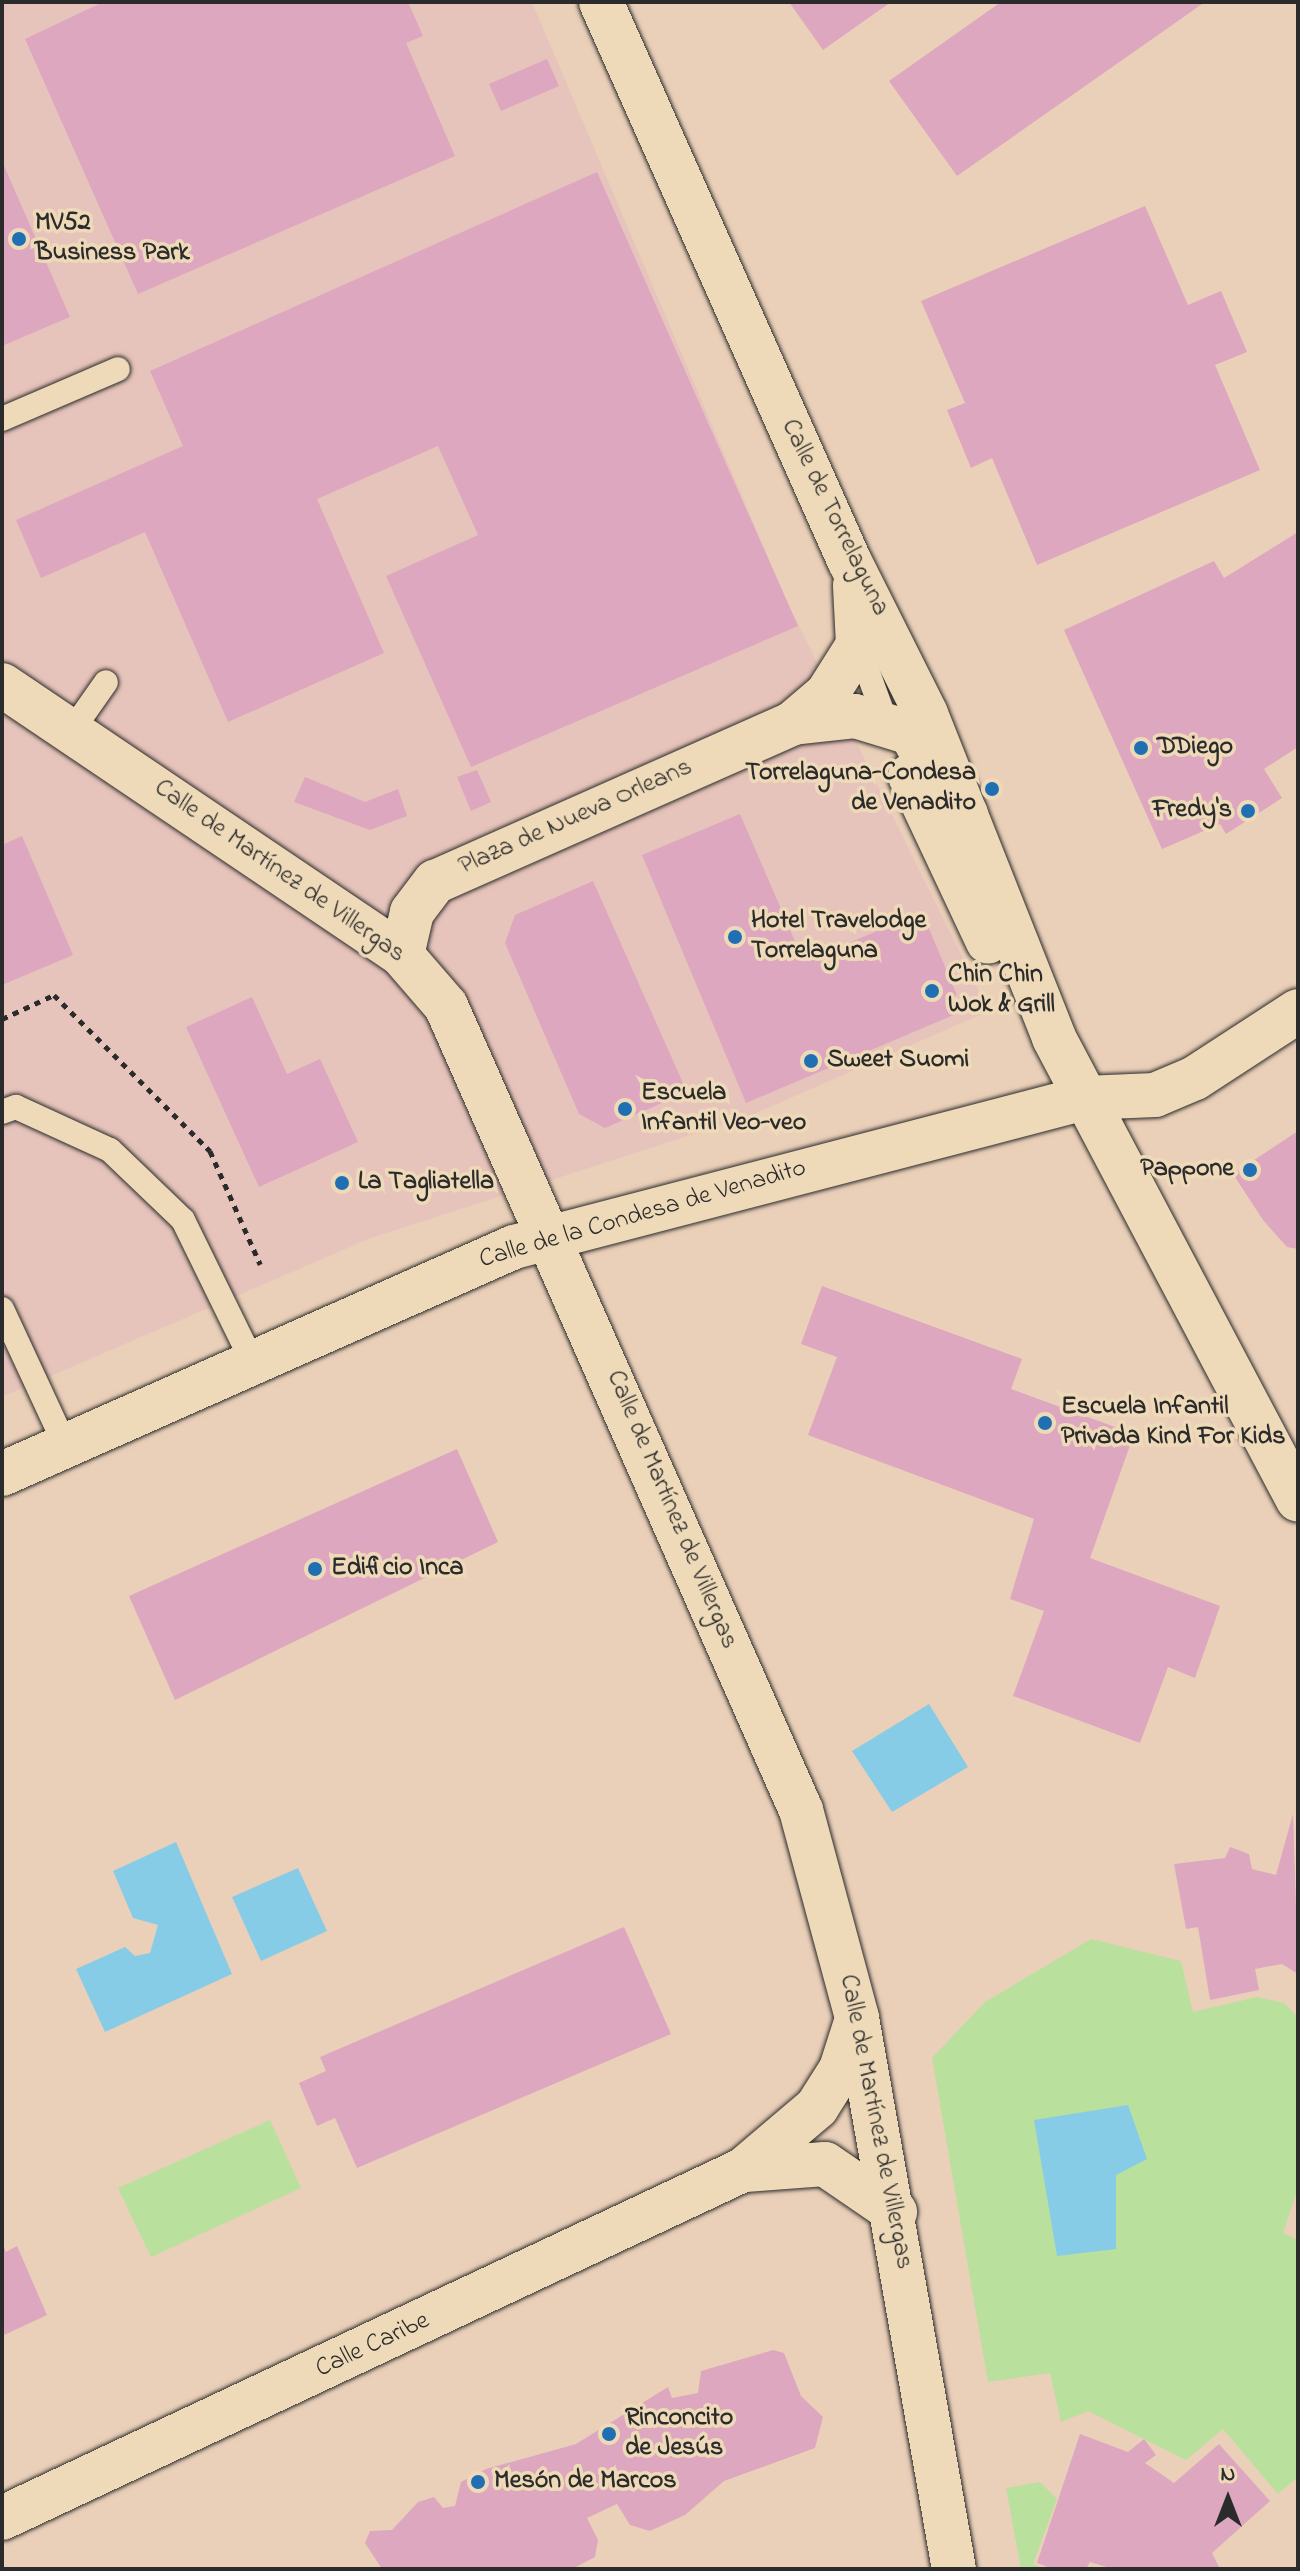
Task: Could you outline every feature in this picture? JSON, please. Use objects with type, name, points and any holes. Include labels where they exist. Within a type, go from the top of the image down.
[{"type":"street","name":"Calle de Torrelaguna","points":[[601,2],[849,560],[898,651],[1054,1038],[1298,1500]]},
{"type":"street","points":[[849,560],[862,618],[858,645]]},
{"type":"street","name":"Plaza de Nueva Orleans","points":[[793,723],[827,694],[858,645]]},
{"type":"street","name":"Calle de Martínez de Villergas","points":[[2,685],[73,729],[402,955],[446,1006],[553,1236],[801,1810],[857,2018],[895,2212],[954,2569]]},
{"type":"street","name":"Plaza de Nueva Orleans","points":[[402,955],[412,912],[435,882],[793,723],[835,715],[886,722],[920,743],[947,799],[966,814]]},
{"type":"street","name":"Calle de Torrelaguna","points":[[886,722],[1009,985],[1054,1038]]},
{"type":"street","name":"Calle de la Condesa de Venadito","points":[[2,1474],[456,1269],[553,1236],[1085,1098],[1155,1095],[1182,1084],[1298,1011]]},
{"type":"street","name":"Calle Caribe","points":[[2,2518],[743,2170],[817,2107],[841,2069],[857,2018]]},
{"type":"street","name":"Calle Caribe","points":[[743,2170],[825,2164],[895,2212]]},
{"type":"lane","points":[[2,419],[118,369]]},
{"type":"lane","points":[[858,645],[886,722]]},
{"type":"lane","points":[[73,729],[106,682]]},
{"type":"lane","points":[[2,1112],[16,1107],[110,1150],[183,1220],[252,1361]]},
{"type":"lane","points":[[2,1309],[65,1445]]},
{"type":"path","points":[[2,1019],[54,995],[210,1151],[260,1264]]},
{"type":"shaded area","points":[[2,2],[532,2],[789,606],[989,1011],[747,1117],[371,1238],[2,1397]]},
{"type":"green space","points":[[1091,1939],[1181,1961],[1193,2012],[1257,1997],[1284,2003],[1298,2017],[1298,2188],[1283,2233],[1298,2240],[1298,2477],[1278,2494],[1223,2429],[1186,2460],[1088,2411],[1061,2422],[1050,2373],[988,2382],[932,2058],[985,2002]]},
{"type":"green space","points":[[270,2120],[301,2188],[151,2257],[118,2188]]},
{"type":"green space","points":[[1040,2482],[1057,2499],[1033,2564],[1044,2569],[1021,2569],[1006,2488]]},
{"type":"water","points":[[929,1704],[968,1767],[892,1812],[852,1751]]},
{"type":"water","points":[[176,1842],[232,1974],[105,2032],[76,1969],[125,1947],[135,1956],[150,1953],[158,1925],[133,1918],[113,1871]]},
{"type":"water","points":[[298,1868],[327,1931],[261,1961],[232,1897]]},
{"type":"water","points":[[1128,2105],[1147,2159],[1116,2175],[1116,2249],[1057,2256],[1034,2120]]},
{"type":"building","points":[[103,2],[408,2],[423,36],[406,43],[455,156],[138,294],[25,39]]},
{"type":"building","points":[[789,2],[891,2],[823,50]]},
{"type":"building","points":[[1001,2],[1205,2],[957,176],[889,81]]},
{"type":"building","points":[[547,59],[559,86],[501,111],[489,84]]},
{"type":"building","name":"MV52 Business Park","points":[[2,161],[70,317],[2,346]]},
{"type":"building","points":[[597,172],[798,626],[471,767],[386,576],[478,535],[438,446],[317,499],[384,653],[228,722],[145,532],[41,578],[16,520],[183,446],[150,371]]},
{"type":"building","points":[[1145,206],[1188,305],[1221,291],[1247,352],[1215,365],[1260,470],[1037,565],[992,458],[971,468],[947,410],[965,403],[921,301]]},
{"type":"building","points":[[1298,532],[1298,747],[1264,769],[1282,798],[1226,834],[1220,824],[1162,849],[1064,630],[1214,561],[1224,578]]},
{"type":"building","points":[[477,770],[491,802],[471,811],[457,777]]},
{"type":"building","points":[[305,777],[365,802],[398,789],[407,816],[370,830],[294,802]]},
{"type":"building","name":"Hotel Travelodge Torrelaguna","points":[[740,814],[804,962],[922,912],[959,1000],[956,1014],[746,1103],[642,855]]},
{"type":"building","points":[[22,836],[73,955],[2,985],[2,845]]},
{"type":"building","points":[[593,881],[687,1092],[605,1128],[579,1114],[505,943],[515,915]]},
{"type":"building","points":[[252,997],[287,1074],[320,1059],[358,1142],[259,1187],[186,1027]]},
{"type":"building","points":[[1298,1131],[1298,1249],[1287,1247],[1263,1220],[1233,1174]]},
{"type":"building","points":[[822,1286],[1022,1359],[1011,1389],[1134,1434],[1090,1558],[1220,1606],[1195,1678],[1168,1667],[1140,1743],[1013,1696],[1044,1611],[1010,1599],[1034,1519],[808,1435],[837,1357],[801,1344]]},
{"type":"building","name":"Edificio Inca","points":[[457,1449],[498,1542],[175,1700],[129,1596]]},
{"type":"building","points":[[1293,1814],[1298,1974],[1282,1964],[1255,1969],[1259,1990],[1210,2000],[1198,1927],[1186,1929],[1174,1864],[1225,1858],[1230,1847],[1249,1854],[1252,1869],[1276,1875]]},
{"type":"building","points":[[624,1927],[671,2034],[357,2168],[335,2118],[317,2126],[299,2083],[326,2071],[320,2057]]},
{"type":"building","points":[[2,2243],[6,2252],[17,2246],[47,2315],[2,2336]]},
{"type":"building","points":[[773,2350],[784,2353],[801,2396],[823,2417],[815,2448],[724,2481],[685,2515],[650,2531],[630,2525],[617,2504],[587,2518],[598,2540],[595,2557],[572,2569],[382,2569],[365,2543],[370,2531],[392,2530],[418,2502],[434,2497],[443,2508],[455,2506],[461,2482],[486,2469],[576,2444],[668,2387],[672,2398],[698,2393],[701,2371]]},
{"type":"building","points":[[1080,2434],[1128,2452],[1144,2439],[1156,2455],[1145,2463],[1174,2483],[1219,2444],[1270,2501],[1212,2553],[1220,2569],[1113,2569],[1090,2562],[1086,2569],[1053,2569],[1037,2563]]},
{"type":"place","name":"MV52 Business Park","points":[[19,239]]},
{"type":"place","name":"DDiego","points":[[1141,748]]},
{"type":"place","name":"Torrelaguna-Condesa de Venadito","points":[[992,789]]},
{"type":"place","name":"Fredy's","points":[[1248,811]]},
{"type":"place","name":"Hotel Travelodge Torrelaguna","points":[[735,937]]},
{"type":"place","name":"Chin Chin Wok & Grill","points":[[932,991]]},
{"type":"place","name":"Sweet Suomi","points":[[811,1061]]},
{"type":"place","name":"Escuela Infantil Veo-veo","points":[[625,1109]]},
{"type":"place","name":"Pappone","points":[[1250,1170]]},
{"type":"place","name":"La Tagliatella","points":[[342,1183]]},
{"type":"place","name":"Escuela Infantil Privada Kind For Kids","points":[[1045,1423]]},
{"type":"place","name":"Edificio Inca","points":[[315,1569]]},
{"type":"place","name":"Rinconcito de Jesús","points":[[609,2434]]},
{"type":"place","name":"Mesón de Marcos","points":[[478,2482]]}]
